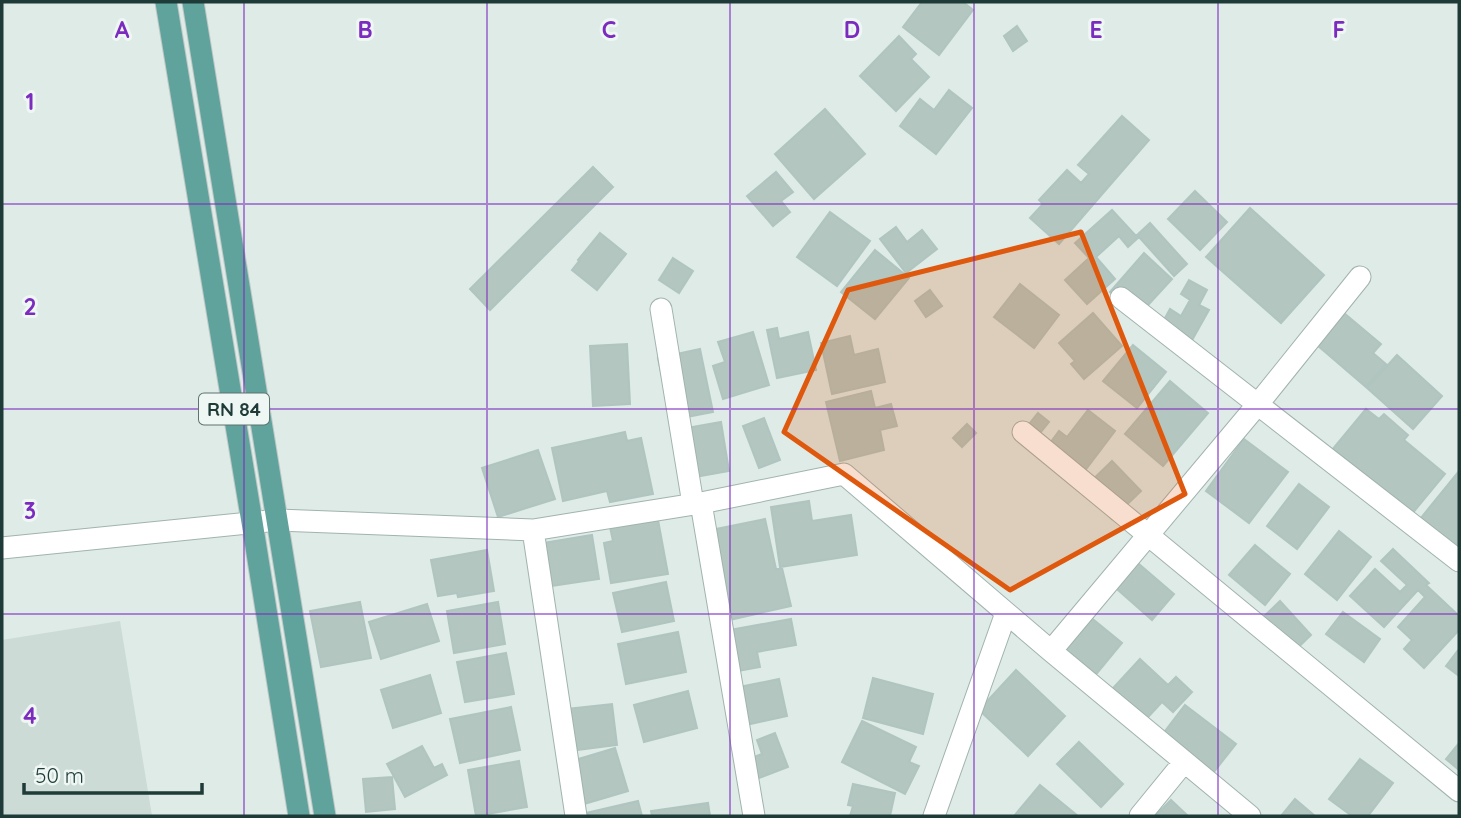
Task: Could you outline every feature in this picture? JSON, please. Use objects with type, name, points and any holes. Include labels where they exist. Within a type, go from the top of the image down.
[{"type":"main road","name":"RN 84","points":[[166,2],[299,816]]},
{"type":"main road","name":"RN 84","points":[[193,2],[325,816]]},
{"type":"street","points":[[1051,651],[1258,404],[1360,277]]},
{"type":"street","points":[[1121,298],[1459,561]]},
{"type":"street","points":[[661,309],[754,816]]},
{"type":"street","points":[[1023,432],[1459,791]]},
{"type":"street","points":[[2,548],[278,520],[533,530],[697,503],[844,474],[1250,816]]},
{"type":"street","points":[[533,530],[576,816]]},
{"type":"street","points":[[934,816],[1006,613]]},
{"type":"street","points":[[1140,816],[1184,762]]},
{"type":"highlighted area","points":[[1081,232],[1185,494],[1010,590],[784,432],[848,290]]},
{"type":"shaded area","points":[[120,621],[152,816],[2,816],[2,640]]},
{"type":"building","points":[[922,2],[963,2],[973,10],[939,55],[903,27]]},
{"type":"building","points":[[1017,26],[1027,41],[1013,51],[1004,36]]},
{"type":"building","points":[[899,36],[916,54],[911,59],[929,77],[896,111],[860,76]]},
{"type":"building","points":[[949,90],[972,108],[936,154],[900,126],[920,99],[934,110]]},
{"type":"building","points":[[825,109],[865,154],[814,199],[775,154]]},
{"type":"building","points":[[1122,116],[1149,140],[1059,244],[1030,218],[1043,204],[1039,200],[1067,170],[1081,183],[1089,174],[1078,165]]},
{"type":"building","points":[[593,167],[613,187],[490,310],[470,289]]},
{"type":"building","points":[[776,172],[793,192],[781,201],[790,212],[773,226],[747,196]]},
{"type":"building","points":[[1195,191],[1227,222],[1200,250],[1168,219]]},
{"type":"building","points":[[1250,208],[1324,275],[1281,323],[1206,257]]},
{"type":"building","points":[[1112,210],[1136,236],[1150,223],[1187,264],[1174,276],[1139,237],[1128,247],[1119,236],[1096,257],[1115,279],[1087,304],[1065,280],[1089,258],[1075,243]]},
{"type":"building","points":[[830,212],[870,241],[837,286],[797,257]]},
{"type":"building","points":[[896,227],[907,242],[922,230],[937,249],[906,273],[880,239]]},
{"type":"building","points":[[600,233],[626,254],[597,290],[572,270]]},
{"type":"building","points":[[875,250],[909,278],[875,319],[841,292]]},
{"type":"building","points":[[1144,253],[1172,279],[1137,317],[1110,292]]},
{"type":"building","points":[[673,258],[693,271],[679,293],[659,280]]},
{"type":"building","points":[[1189,280],[1207,290],[1199,305],[1209,310],[1190,344],[1160,327],[1170,309],[1181,316],[1190,300],[1181,294]]},
{"type":"building","points":[[1020,284],[1059,315],[1034,348],[994,317]]},
{"type":"building","points":[[930,290],[942,306],[926,317],[915,301]]},
{"type":"building","points":[[1338,308],[1381,344],[1373,353],[1386,364],[1366,387],[1311,340]]},
{"type":"building","points":[[1093,313],[1122,346],[1084,379],[1071,364],[1075,361],[1059,343]]},
{"type":"building","points":[[777,328],[779,339],[808,332],[816,370],[777,378],[767,330]]},
{"type":"building","points":[[753,332],[769,385],[723,399],[713,366],[725,362],[718,342]]},
{"type":"building","points":[[850,336],[854,355],[878,349],[885,382],[832,394],[821,343]]},
{"type":"building","points":[[627,344],[630,404],[593,406],[590,346]]},
{"type":"building","points":[[1133,345],[1166,372],[1137,408],[1103,381]]},
{"type":"building","points":[[700,349],[713,412],[671,420],[658,358]]},
{"type":"building","points":[[1397,355],[1442,396],[1413,429],[1367,388]]},
{"type":"building","points":[[1170,381],[1208,413],[1163,466],[1125,434]]},
{"type":"building","points":[[871,391],[875,408],[891,404],[897,426],[880,430],[884,450],[840,461],[826,402]]},
{"type":"building","points":[[1366,409],[1379,419],[1384,414],[1408,435],[1404,440],[1445,474],[1411,515],[1331,451]]},
{"type":"building","points":[[1088,410],[1115,431],[1077,481],[1042,454],[1059,431],[1067,437]]},
{"type":"building","points":[[1038,413],[1049,422],[1040,433],[1029,424]]},
{"type":"building","points":[[764,418],[780,460],[759,468],[743,426]]},
{"type":"building","points":[[721,422],[729,471],[689,478],[681,429]]},
{"type":"building","points":[[967,424],[976,433],[962,447],[953,438]]},
{"type":"building","points":[[625,432],[627,441],[641,438],[653,494],[610,502],[607,491],[563,501],[552,448]]},
{"type":"building","points":[[1244,439],[1288,472],[1249,523],[1206,491]]},
{"type":"building","points":[[538,450],[555,499],[498,517],[482,468]]},
{"type":"building","points":[[1112,461],[1141,491],[1112,519],[1083,489]]},
{"type":"building","points":[[1459,471],[1459,542],[1454,548],[1420,519]]},
{"type":"building","points":[[1299,484],[1329,507],[1297,549],[1267,526]]},
{"type":"building","points":[[809,501],[812,521],[851,515],[857,555],[780,567],[771,507]]},
{"type":"building","points":[[765,519],[776,569],[782,568],[791,606],[725,621],[706,531]]},
{"type":"building","points":[[658,520],[668,574],[611,583],[604,543],[613,541],[610,527]]},
{"type":"building","points":[[1339,531],[1371,557],[1337,600],[1305,574]]},
{"type":"building","points":[[592,535],[599,579],[544,587],[537,544]]},
{"type":"building","points":[[1255,545],[1290,574],[1265,605],[1229,575]]},
{"type":"building","points":[[1393,549],[1459,616],[1459,630],[1424,668],[1404,649],[1412,640],[1398,627],[1425,597],[1418,590],[1384,627],[1350,596],[1375,569],[1400,592],[1407,585],[1381,561]]},
{"type":"building","points":[[487,550],[494,591],[458,597],[457,593],[438,596],[431,560]]},
{"type":"building","points":[[1132,558],[1174,594],[1152,620],[1110,583]]},
{"type":"building","points":[[666,582],[674,621],[622,632],[613,593]]},
{"type":"building","points":[[1280,601],[1311,635],[1285,660],[1254,626]]},
{"type":"building","points":[[360,602],[371,658],[321,667],[310,611]]},
{"type":"building","points":[[498,602],[505,644],[454,653],[447,611]]},
{"type":"building","points":[[427,604],[439,641],[381,659],[369,622]]},
{"type":"building","points":[[1343,612],[1380,639],[1364,662],[1326,634]]},
{"type":"building","points":[[1089,616],[1122,643],[1088,684],[1055,657]]},
{"type":"building","points":[[791,619],[796,645],[757,652],[760,667],[732,672],[724,631]]},
{"type":"building","points":[[678,632],[686,672],[626,684],[618,644]]},
{"type":"building","points":[[1459,649],[1459,676],[1446,666]]},
{"type":"building","points":[[506,653],[514,694],[465,702],[457,662]]},
{"type":"building","points":[[1140,659],[1168,685],[1176,677],[1192,692],[1173,712],[1162,702],[1136,730],[1103,699]]},
{"type":"building","points":[[1016,670],[1065,716],[1028,756],[979,710]]},
{"type":"building","points":[[430,675],[441,713],[393,728],[381,690]]},
{"type":"building","points":[[873,678],[933,694],[923,734],[863,718]]},
{"type":"building","points":[[779,679],[787,716],[737,727],[729,689]]},
{"type":"building","points":[[688,691],[697,728],[644,742],[634,705]]},
{"type":"building","points":[[612,704],[617,745],[563,752],[558,710]]},
{"type":"building","points":[[1185,705],[1236,744],[1213,773],[1162,735]]},
{"type":"building","points":[[511,707],[520,750],[460,763],[450,719]]},
{"type":"building","points":[[862,721],[916,747],[909,762],[919,766],[905,794],[842,762]]},
{"type":"building","points":[[775,733],[788,767],[751,781],[743,761],[762,754],[757,740]]},
{"type":"building","points":[[1079,742],[1123,784],[1101,807],[1057,764]]},
{"type":"building","points":[[1459,743],[1459,770],[1446,759]]},
{"type":"building","points":[[422,746],[434,768],[442,764],[447,775],[405,797],[387,764]]},
{"type":"building","points":[[615,748],[628,791],[574,807],[562,764]]},
{"type":"building","points":[[1360,759],[1393,783],[1368,816],[1352,816],[1329,799]]},
{"type":"building","points":[[519,761],[527,807],[476,816],[468,770]]},
{"type":"building","points":[[392,777],[395,809],[366,812],[363,779]]},
{"type":"building","points":[[853,784],[895,793],[890,816],[850,816],[853,806],[848,805]]},
{"type":"building","points":[[1040,785],[1078,816],[1014,816]]},
{"type":"building","points":[[1295,799],[1315,816],[1281,816]]},
{"type":"building","points":[[1171,800],[1188,816],[1155,816]]},
{"type":"building","points":[[638,801],[642,816],[577,816],[577,815]]},
{"type":"building","points":[[708,803],[710,816],[652,816],[651,811]]}]
